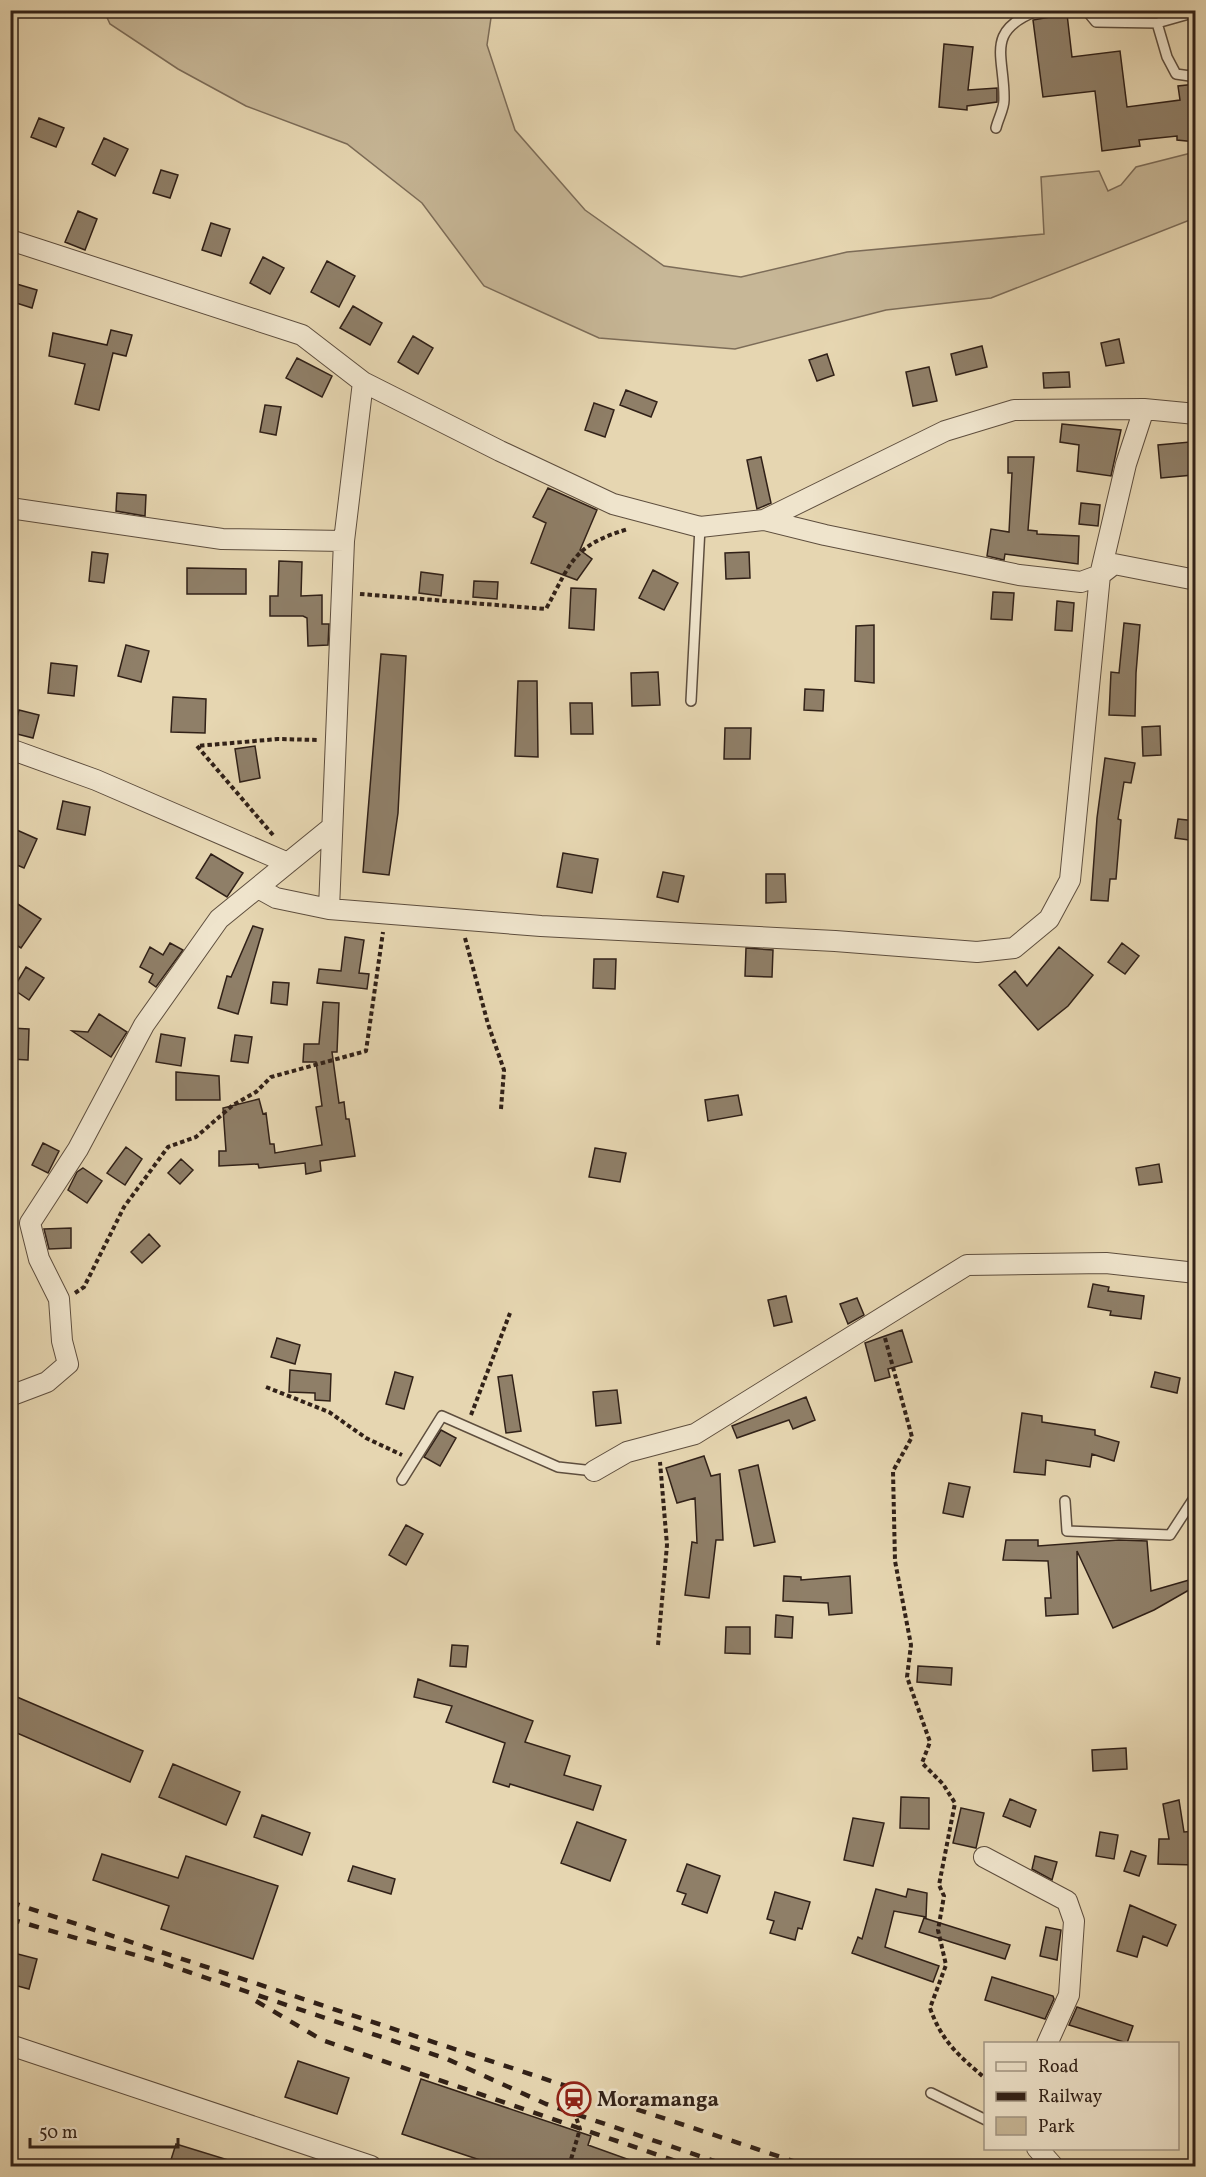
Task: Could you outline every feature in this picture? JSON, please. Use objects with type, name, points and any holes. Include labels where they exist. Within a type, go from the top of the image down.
[{"type":"street","points":[[10,240],[302,335],[363,382],[500,451],[613,504],[700,527],[764,520],[825,535],[1019,575],[1081,582],[1100,575],[1114,564],[1196,580]]},
{"type":"street","points":[[329,909],[344,541],[363,382]]},
{"type":"street","points":[[258,888],[276,898],[329,909],[977,952],[1014,948],[1049,919],[1070,880],[1100,575],[1126,464],[1144,409]]},
{"type":"street","points":[[764,520],[945,430],[1014,410],[1144,409],[1196,414]]},
{"type":"street","points":[[10,508],[222,539],[344,541]]},
{"type":"street","points":[[10,749],[96,780],[291,861]]},
{"type":"street","points":[[10,1396],[47,1382],[68,1364],[62,1341],[59,1299],[39,1259],[30,1223],[78,1149],[144,1025],[219,919],[332,827]]},
{"type":"street","points":[[594,1471],[627,1452],[695,1434],[967,1265],[1106,1263],[1196,1273]]},
{"type":"street","points":[[984,1857],[1066,1901],[1074,1921],[1069,1995],[1047,2042]]},
{"type":"street","points":[[10,2045],[371,2166]]},
{"type":"street","points":[[1039,2150],[1053,2166]]},
{"type":"lane","points":[[996,128],[1004,103],[999,47],[1006,29],[1039,10]]},
{"type":"lane","points":[[1086,10],[1096,22],[1157,23],[1196,12]]},
{"type":"lane","points":[[1157,23],[1167,57],[1176,75],[1190,76],[1196,69]]},
{"type":"lane","points":[[692,701],[700,527]]},
{"type":"lane","points":[[402,1480],[442,1416],[558,1467],[594,1471]]},
{"type":"lane","points":[[1065,1502],[1067,1531],[1170,1535],[1196,1495]]},
{"type":"lane","points":[[931,2093],[984,2119]]},
{"type":"path","points":[[342,592],[546,609],[572,561],[585,546],[605,536],[663,518]]},
{"type":"path","points":[[291,861],[197,746],[278,739],[336,741]]},
{"type":"path","points":[[59,1299],[84,1287],[124,1207],[168,1147],[196,1137],[233,1105],[256,1092],[271,1077],[366,1051],[385,913]]},
{"type":"path","points":[[461,919],[488,1024],[504,1070],[501,1109]]},
{"type":"path","points":[[467,1428],[510,1313]]},
{"type":"path","points":[[881,1317],[912,1437],[893,1471],[894,1561],[911,1645],[907,1677],[930,1742],[922,1763],[943,1784],[955,1803],[939,1885],[944,1896],[938,1930],[946,1965],[930,2008],[936,2027],[952,2051],[984,2077]]},
{"type":"path","points":[[266,1387],[329,1412],[366,1438],[414,1460]]},
{"type":"path","points":[[658,1645],[667,1545],[659,1444]]},
{"type":"path","points":[[569,2166],[580,2129],[575,2114],[578,2104],[583,2106]]},
{"type":"green space","points":[[104,11],[492,11],[487,45],[515,130],[585,210],[664,266],[741,277],[847,252],[1044,234],[1041,177],[1099,171],[1108,191],[1121,185],[1136,167],[1195,152],[1195,218],[991,298],[886,310],[735,349],[599,338],[484,286],[422,203],[347,144],[246,106],[178,69],[110,24]]},
{"type":"building","points":[[1067,14],[1072,57],[1120,51],[1127,107],[1180,100],[1178,86],[1196,84],[1196,142],[1177,140],[1177,136],[1139,140],[1140,146],[1102,151],[1095,91],[1043,97],[1033,20]]},
{"type":"building","points":[[944,44],[973,47],[968,90],[997,88],[997,102],[967,106],[967,110],[939,107]]},
{"type":"building","points":[[39,118],[64,128],[56,147],[31,137]]},
{"type":"building","points":[[104,138],[128,149],[115,176],[92,164]]},
{"type":"building","points":[[161,170],[178,175],[170,198],[153,193]]},
{"type":"building","points":[[78,211],[97,219],[85,250],[65,242]]},
{"type":"building","points":[[211,223],[230,229],[221,256],[202,250]]},
{"type":"building","points":[[263,257],[284,268],[270,294],[250,283]]},
{"type":"building","points":[[327,261],[355,276],[339,307],[311,292]]},
{"type":"building","points":[[10,282],[37,290],[32,308],[10,301]]},
{"type":"building","points":[[353,306],[382,323],[370,345],[340,328]]},
{"type":"building","points":[[111,330],[132,335],[126,356],[113,353],[99,410],[75,404],[85,364],[49,356],[53,333],[107,345]]},
{"type":"building","points":[[413,336],[433,348],[418,374],[398,362]]},
{"type":"building","points":[[1119,339],[1124,363],[1106,366],[1101,343]]},
{"type":"building","points":[[982,346],[987,367],[956,375],[951,354]]},
{"type":"building","points":[[827,354],[834,375],[817,381],[809,360]]},
{"type":"building","points":[[297,358],[332,376],[322,397],[286,378]]},
{"type":"building","points":[[929,367],[937,401],[913,406],[906,372]]},
{"type":"building","points":[[1069,372],[1070,387],[1044,388],[1043,373]]},
{"type":"building","points":[[626,390],[657,402],[651,417],[620,405]]},
{"type":"building","points":[[594,403],[614,410],[605,437],[585,430]]},
{"type":"building","points":[[265,405],[281,407],[276,435],[260,432]]},
{"type":"building","points":[[1062,424],[1121,430],[1111,476],[1077,471],[1079,445],[1060,442]]},
{"type":"building","points":[[1190,442],[1193,475],[1161,478],[1158,445]]},
{"type":"building","points":[[761,457],[771,503],[757,509],[747,460]]},
{"type":"building","points":[[1008,457],[1034,457],[1028,530],[1037,531],[1037,534],[1079,536],[1078,564],[1005,554],[1004,560],[987,556],[991,529],[1009,532],[1012,473],[1008,473]]},
{"type":"building","points":[[548,488],[597,510],[580,550],[592,559],[577,580],[531,563],[546,523],[533,517]]},
{"type":"building","points":[[117,493],[146,495],[145,516],[116,511]]},
{"type":"building","points":[[1081,503],[1100,505],[1098,526],[1079,524]]},
{"type":"building","points":[[92,552],[108,554],[104,583],[89,581]]},
{"type":"building","points":[[749,552],[750,578],[726,579],[725,553]]},
{"type":"building","points":[[279,561],[302,562],[301,596],[322,595],[322,624],[329,624],[328,645],[308,646],[307,618],[303,616],[270,616],[270,596],[278,596]]},
{"type":"building","points":[[187,568],[246,569],[246,594],[187,594]]},
{"type":"building","points":[[653,570],[678,583],[664,610],[639,598]]},
{"type":"building","points":[[421,572],[443,575],[441,596],[419,593]]},
{"type":"building","points":[[474,581],[498,582],[497,599],[473,597]]},
{"type":"building","points":[[571,588],[596,589],[594,630],[569,628]]},
{"type":"building","points":[[993,592],[1014,593],[1012,620],[991,619]]},
{"type":"building","points":[[1057,601],[1074,603],[1072,631],[1055,630]]},
{"type":"building","points":[[1124,623],[1140,625],[1135,716],[1109,715],[1111,672],[1119,673]]},
{"type":"building","points":[[874,625],[874,683],[855,681],[856,626]]},
{"type":"building","points":[[126,645],[149,651],[141,682],[118,676]]},
{"type":"building","points":[[381,654],[406,656],[398,813],[389,875],[363,872]]},
{"type":"building","points":[[51,663],[77,666],[74,696],[48,693]]},
{"type":"building","points":[[658,672],[660,705],[632,706],[631,673]]},
{"type":"building","points":[[518,681],[537,681],[538,757],[515,756]]},
{"type":"building","points":[[805,689],[824,690],[823,711],[804,710]]},
{"type":"building","points":[[173,697],[206,699],[205,733],[171,732]]},
{"type":"building","points":[[570,703],[592,703],[593,734],[571,734]]},
{"type":"building","points":[[19,710],[39,715],[33,738],[13,733]]},
{"type":"building","points":[[1160,726],[1161,755],[1143,756],[1142,727]]},
{"type":"building","points":[[725,728],[751,728],[750,759],[724,759]]},
{"type":"building","points":[[255,746],[260,778],[240,782],[235,749]]},
{"type":"building","points":[[1105,758],[1135,763],[1131,783],[1124,782],[1118,819],[1121,820],[1116,879],[1110,879],[1108,901],[1091,900],[1097,818]]},
{"type":"building","points":[[63,801],[90,807],[85,835],[57,829]]},
{"type":"building","points":[[1178,819],[1196,821],[1196,841],[1175,838]]},
{"type":"building","points":[[10,827],[37,839],[24,868],[10,862]]},
{"type":"building","points":[[563,853],[598,859],[592,893],[557,887]]},
{"type":"building","points":[[211,854],[243,873],[227,897],[196,878]]},
{"type":"building","points":[[663,872],[684,876],[678,902],[657,897]]},
{"type":"building","points":[[766,874],[785,874],[786,902],[766,903]]},
{"type":"building","points":[[10,899],[41,919],[21,948],[10,941]]},
{"type":"building","points":[[253,926],[263,929],[238,1014],[218,1008],[227,976],[231,977]]},
{"type":"building","points":[[345,937],[364,940],[359,973],[369,974],[367,989],[317,983],[319,969],[341,971]]},
{"type":"building","points":[[170,943],[183,950],[156,987],[149,982],[153,974],[140,967],[150,947],[163,955]]},
{"type":"building","points":[[1122,943],[1139,956],[1125,974],[1108,962]]},
{"type":"building","points":[[1059,947],[1093,975],[1068,1006],[1038,1030],[999,985],[1015,971],[1027,986]]},
{"type":"building","points":[[746,948],[773,950],[772,977],[745,976]]},
{"type":"building","points":[[594,959],[616,959],[615,989],[593,988]]},
{"type":"building","points":[[26,967],[44,978],[29,1000],[13,989]]},
{"type":"building","points":[[273,982],[289,983],[287,1005],[271,1003]]},
{"type":"building","points":[[323,1002],[339,1003],[337,1052],[332,1052],[339,1103],[344,1102],[355,1156],[320,1161],[321,1171],[306,1174],[305,1163],[259,1168],[258,1164],[219,1166],[219,1151],[226,1151],[223,1108],[259,1099],[263,1114],[266,1113],[270,1144],[274,1144],[275,1153],[322,1145],[316,1107],[322,1106],[316,1062],[303,1062],[304,1044],[319,1044]]},
{"type":"building","points":[[99,1014],[127,1032],[111,1057],[72,1031],[88,1032]]},
{"type":"building","points":[[10,1028],[29,1029],[28,1060],[10,1059]]},
{"type":"building","points":[[161,1034],[185,1038],[181,1066],[156,1062]]},
{"type":"building","points":[[235,1035],[252,1037],[248,1063],[231,1061]]},
{"type":"building","points":[[176,1072],[219,1076],[220,1100],[176,1100]]},
{"type":"building","points":[[738,1095],[742,1115],[708,1121],[705,1100]]},
{"type":"building","points":[[43,1143],[59,1151],[48,1173],[32,1165]]},
{"type":"building","points":[[126,1147],[142,1159],[125,1185],[107,1173]]},
{"type":"building","points":[[595,1148],[626,1153],[620,1182],[589,1177]]},
{"type":"building","points":[[181,1159],[193,1170],[180,1184],[168,1173]]},
{"type":"building","points":[[1159,1164],[1162,1182],[1139,1185],[1136,1168]]},
{"type":"building","points":[[83,1168],[102,1181],[87,1203],[68,1190],[77,1172]]},
{"type":"building","points":[[71,1228],[71,1248],[49,1249],[44,1229]]},
{"type":"building","points":[[149,1234],[160,1246],[142,1263],[131,1252]]},
{"type":"building","points":[[1093,1284],[1109,1287],[1108,1291],[1144,1296],[1141,1319],[1110,1315],[1111,1311],[1088,1307]]},
{"type":"building","points":[[786,1296],[792,1322],[774,1326],[768,1300]]},
{"type":"building","points":[[857,1298],[864,1315],[848,1324],[840,1304]]},
{"type":"building","points":[[902,1330],[912,1362],[888,1369],[890,1377],[875,1381],[865,1343]]},
{"type":"building","points":[[277,1338],[300,1345],[295,1364],[271,1357]]},
{"type":"building","points":[[290,1370],[331,1374],[330,1401],[315,1400],[315,1393],[289,1392]]},
{"type":"building","points":[[395,1372],[413,1377],[404,1409],[386,1404]]},
{"type":"building","points":[[1155,1372],[1180,1378],[1177,1393],[1151,1387]]},
{"type":"building","points":[[512,1375],[521,1431],[506,1433],[498,1377]]},
{"type":"building","points":[[617,1390],[621,1423],[596,1426],[593,1392]]},
{"type":"building","points":[[806,1397],[815,1420],[793,1429],[789,1420],[737,1438],[732,1426]]},
{"type":"building","points":[[1022,1413],[1042,1416],[1042,1422],[1095,1430],[1095,1435],[1119,1442],[1114,1461],[1092,1454],[1090,1467],[1046,1460],[1045,1475],[1014,1472]]},
{"type":"building","points":[[441,1430],[456,1438],[440,1466],[424,1457]]},
{"type":"building","points":[[704,1456],[711,1476],[720,1474],[723,1540],[716,1540],[709,1598],[685,1595],[692,1542],[697,1543],[695,1498],[677,1503],[666,1468]]},
{"type":"building","points":[[758,1465],[775,1542],[754,1546],[739,1470]]},
{"type":"building","points":[[949,1483],[970,1487],[963,1517],[943,1513]]},
{"type":"building","points":[[406,1525],[423,1534],[406,1565],[389,1555]]},
{"type":"building","points":[[1006,1540],[1038,1540],[1038,1546],[1119,1540],[1147,1541],[1151,1591],[1196,1578],[1196,1586],[1154,1610],[1113,1628],[1077,1551],[1078,1614],[1046,1616],[1045,1598],[1051,1598],[1048,1561],[1003,1560]]},
{"type":"building","points":[[784,1576],[801,1577],[801,1580],[850,1576],[852,1613],[829,1615],[828,1603],[783,1601]]},
{"type":"building","points":[[776,1615],[793,1617],[792,1638],[775,1637]]},
{"type":"building","points":[[726,1627],[750,1627],[750,1654],[725,1653]]},
{"type":"building","points":[[452,1645],[468,1646],[466,1667],[450,1666]]},
{"type":"building","points":[[918,1666],[952,1668],[951,1685],[917,1682]]},
{"type":"building","points":[[418,1679],[533,1721],[525,1742],[570,1756],[564,1775],[601,1786],[593,1810],[510,1784],[509,1787],[493,1782],[505,1743],[446,1722],[452,1706],[414,1697]]},
{"type":"building","points":[[10,1694],[143,1751],[130,1782],[10,1730]]},
{"type":"building","points":[[1126,1748],[1127,1769],[1093,1771],[1092,1750]]},
{"type":"building","points":[[173,1764],[240,1792],[226,1825],[159,1797]]},
{"type":"building","points":[[901,1797],[929,1798],[929,1829],[900,1828]]},
{"type":"building","points":[[1010,1799],[1036,1810],[1030,1827],[1003,1816]]},
{"type":"building","points":[[1179,1800],[1184,1832],[1196,1831],[1196,1865],[1158,1864],[1159,1839],[1169,1839],[1163,1804]]},
{"type":"building","points":[[961,1808],[984,1813],[976,1848],[953,1843]]},
{"type":"building","points":[[262,1815],[310,1833],[302,1855],[254,1837]]},
{"type":"building","points":[[853,1818],[884,1823],[873,1866],[844,1860]]},
{"type":"building","points":[[577,1822],[626,1840],[610,1881],[561,1863]]},
{"type":"building","points":[[1100,1832],[1118,1835],[1114,1859],[1096,1856]]},
{"type":"building","points":[[1131,1851],[1146,1856],[1139,1876],[1124,1871]]},
{"type":"building","points":[[102,1854],[178,1878],[186,1856],[278,1886],[253,1959],[161,1929],[169,1906],[93,1880]]},
{"type":"building","points":[[1035,1856],[1057,1862],[1052,1880],[1032,1869]]},
{"type":"building","points":[[687,1864],[720,1876],[707,1913],[682,1904],[686,1894],[677,1891]]},
{"type":"building","points":[[353,1866],[395,1879],[391,1894],[348,1881]]},
{"type":"building","points":[[876,1889],[906,1897],[908,1889],[927,1893],[926,1917],[894,1911],[885,1947],[939,1966],[933,1982],[852,1953],[858,1937],[862,1939]]},
{"type":"building","points":[[775,1892],[810,1902],[802,1929],[798,1928],[795,1940],[770,1933],[774,1921],[767,1919]]},
{"type":"building","points":[[1130,1905],[1176,1925],[1167,1946],[1143,1936],[1137,1957],[1117,1951]]},
{"type":"building","points":[[924,1918],[1010,1945],[1005,1959],[919,1932]]},
{"type":"building","points":[[1046,1927],[1061,1930],[1057,1960],[1040,1956]]},
{"type":"building","points":[[10,1952],[37,1959],[29,1989],[10,1984]]},
{"type":"building","points":[[992,1977],[1053,1996],[1054,1999],[1045,2019],[985,2000]]},
{"type":"building","points":[[1077,2007],[1133,2026],[1127,2042],[1124,2042],[1069,2025]]},
{"type":"building","points":[[298,2061],[349,2078],[337,2114],[285,2097]]},
{"type":"building","points":[[421,2079],[591,2136],[588,2145],[641,2164],[641,2166],[498,2166],[402,2134]]},
{"type":"building","points":[[176,2144],[238,2163],[238,2166],[169,2166]]},
{"type":"railway","points":[[10,1902],[808,2166]]},
{"type":"railway","points":[[10,1919],[156,1961],[447,2059],[546,2104],[729,2166]]},
{"type":"railway","points":[[256,2001],[322,2040],[690,2166]]},
{"type":"place","name":"Moramanga","points":[[574,2099]]}]
